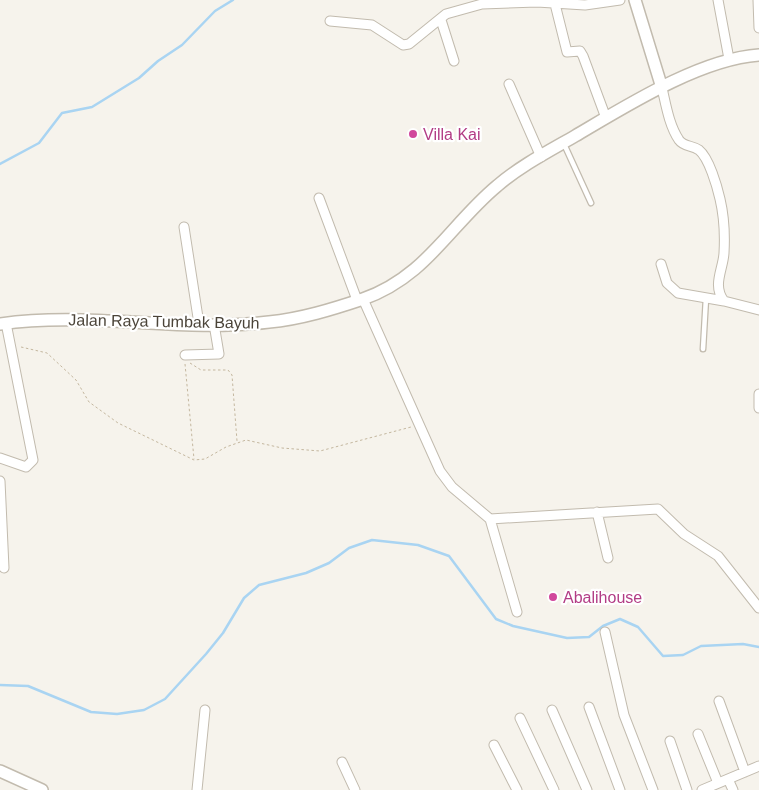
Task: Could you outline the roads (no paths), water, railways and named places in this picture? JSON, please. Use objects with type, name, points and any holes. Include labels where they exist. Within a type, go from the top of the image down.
[{"type":"street","points":[[330,21],[372,25],[403,45],[409,44],[441,20],[446,14],[482,4],[505,1],[537,1],[585,5],[620,0]]},
{"type":"street","points":[[635,0],[669,115],[679,140],[684,145],[700,150],[705,156],[716,184],[724,235],[724,254],[718,286],[724,301]]},
{"type":"street","points":[[718,0],[729,60]]},
{"type":"street","points":[[758,0],[759,28]]},
{"type":"street","points":[[561,3],[567,52],[580,51],[583,56],[606,118]]},
{"type":"street","points":[[441,20],[454,62]]},
{"type":"street","name":"Jalan Raya Tumbak Bayuh","points":[[3,324],[79,318],[199,324],[269,322],[306,316],[360,300],[393,284],[418,267],[436,252],[497,186],[540,156],[662,88],[729,60],[759,55]]},
{"type":"street","points":[[509,84],[540,156]]},
{"type":"street","points":[[319,198],[360,300],[421,425],[440,471],[452,487],[490,519],[517,612]]},
{"type":"street","points":[[184,227],[199,324]]},
{"type":"street","points":[[661,264],[667,283],[671,289],[678,293],[724,301],[759,310]]},
{"type":"street","points":[[0,458],[26,467],[30,466],[32,460],[10,345],[3,324]]},
{"type":"street","points":[[185,355],[219,354],[214,324]]},
{"type":"street","points":[[759,394],[757,401],[759,408]]},
{"type":"street","points":[[0,481],[4,568]]},
{"type":"street","points":[[490,519],[658,509],[684,534],[718,556],[758,605]]},
{"type":"street","points":[[597,512],[608,558]]},
{"type":"street","points":[[605,632],[624,715],[653,790]]},
{"type":"street","points":[[719,701],[745,772]]},
{"type":"street","points":[[589,707],[620,790]]},
{"type":"street","points":[[197,790],[205,710]]},
{"type":"street","points":[[552,710],[587,790]]},
{"type":"street","points":[[520,718],[554,790]]},
{"type":"street","points":[[698,734],[718,783]]},
{"type":"street","points":[[670,741],[687,790]]},
{"type":"street","points":[[494,744],[517,790]]},
{"type":"street","points":[[342,762],[355,790]]},
{"type":"street","points":[[702,790],[759,766]]},
{"type":"street","points":[[0,771],[42,790]]},
{"type":"street","points":[[728,779],[733,790]]},
{"type":"lane","points":[[564,143],[591,204]]},
{"type":"lane","points":[[703,349],[706,298]]},
{"type":"waterway","points":[[0,164],[39,143],[62,113],[92,107],[139,78],[158,61],[182,45],[215,11],[233,0]]},
{"type":"waterway","points":[[0,685],[28,686],[91,712],[117,714],[144,710],[165,699],[223,633],[244,598],[259,585],[306,573],[329,563],[349,548],[372,540],[418,545],[449,556],[496,619],[513,626],[567,638],[589,637],[603,626],[620,619],[638,627],[663,656],[683,655],[701,646],[743,644],[759,647]]},
{"type":"place","name":"Villa Kai","points":[[413,134]]},
{"type":"place","name":"Abalihouse","points":[[553,597]]}]
